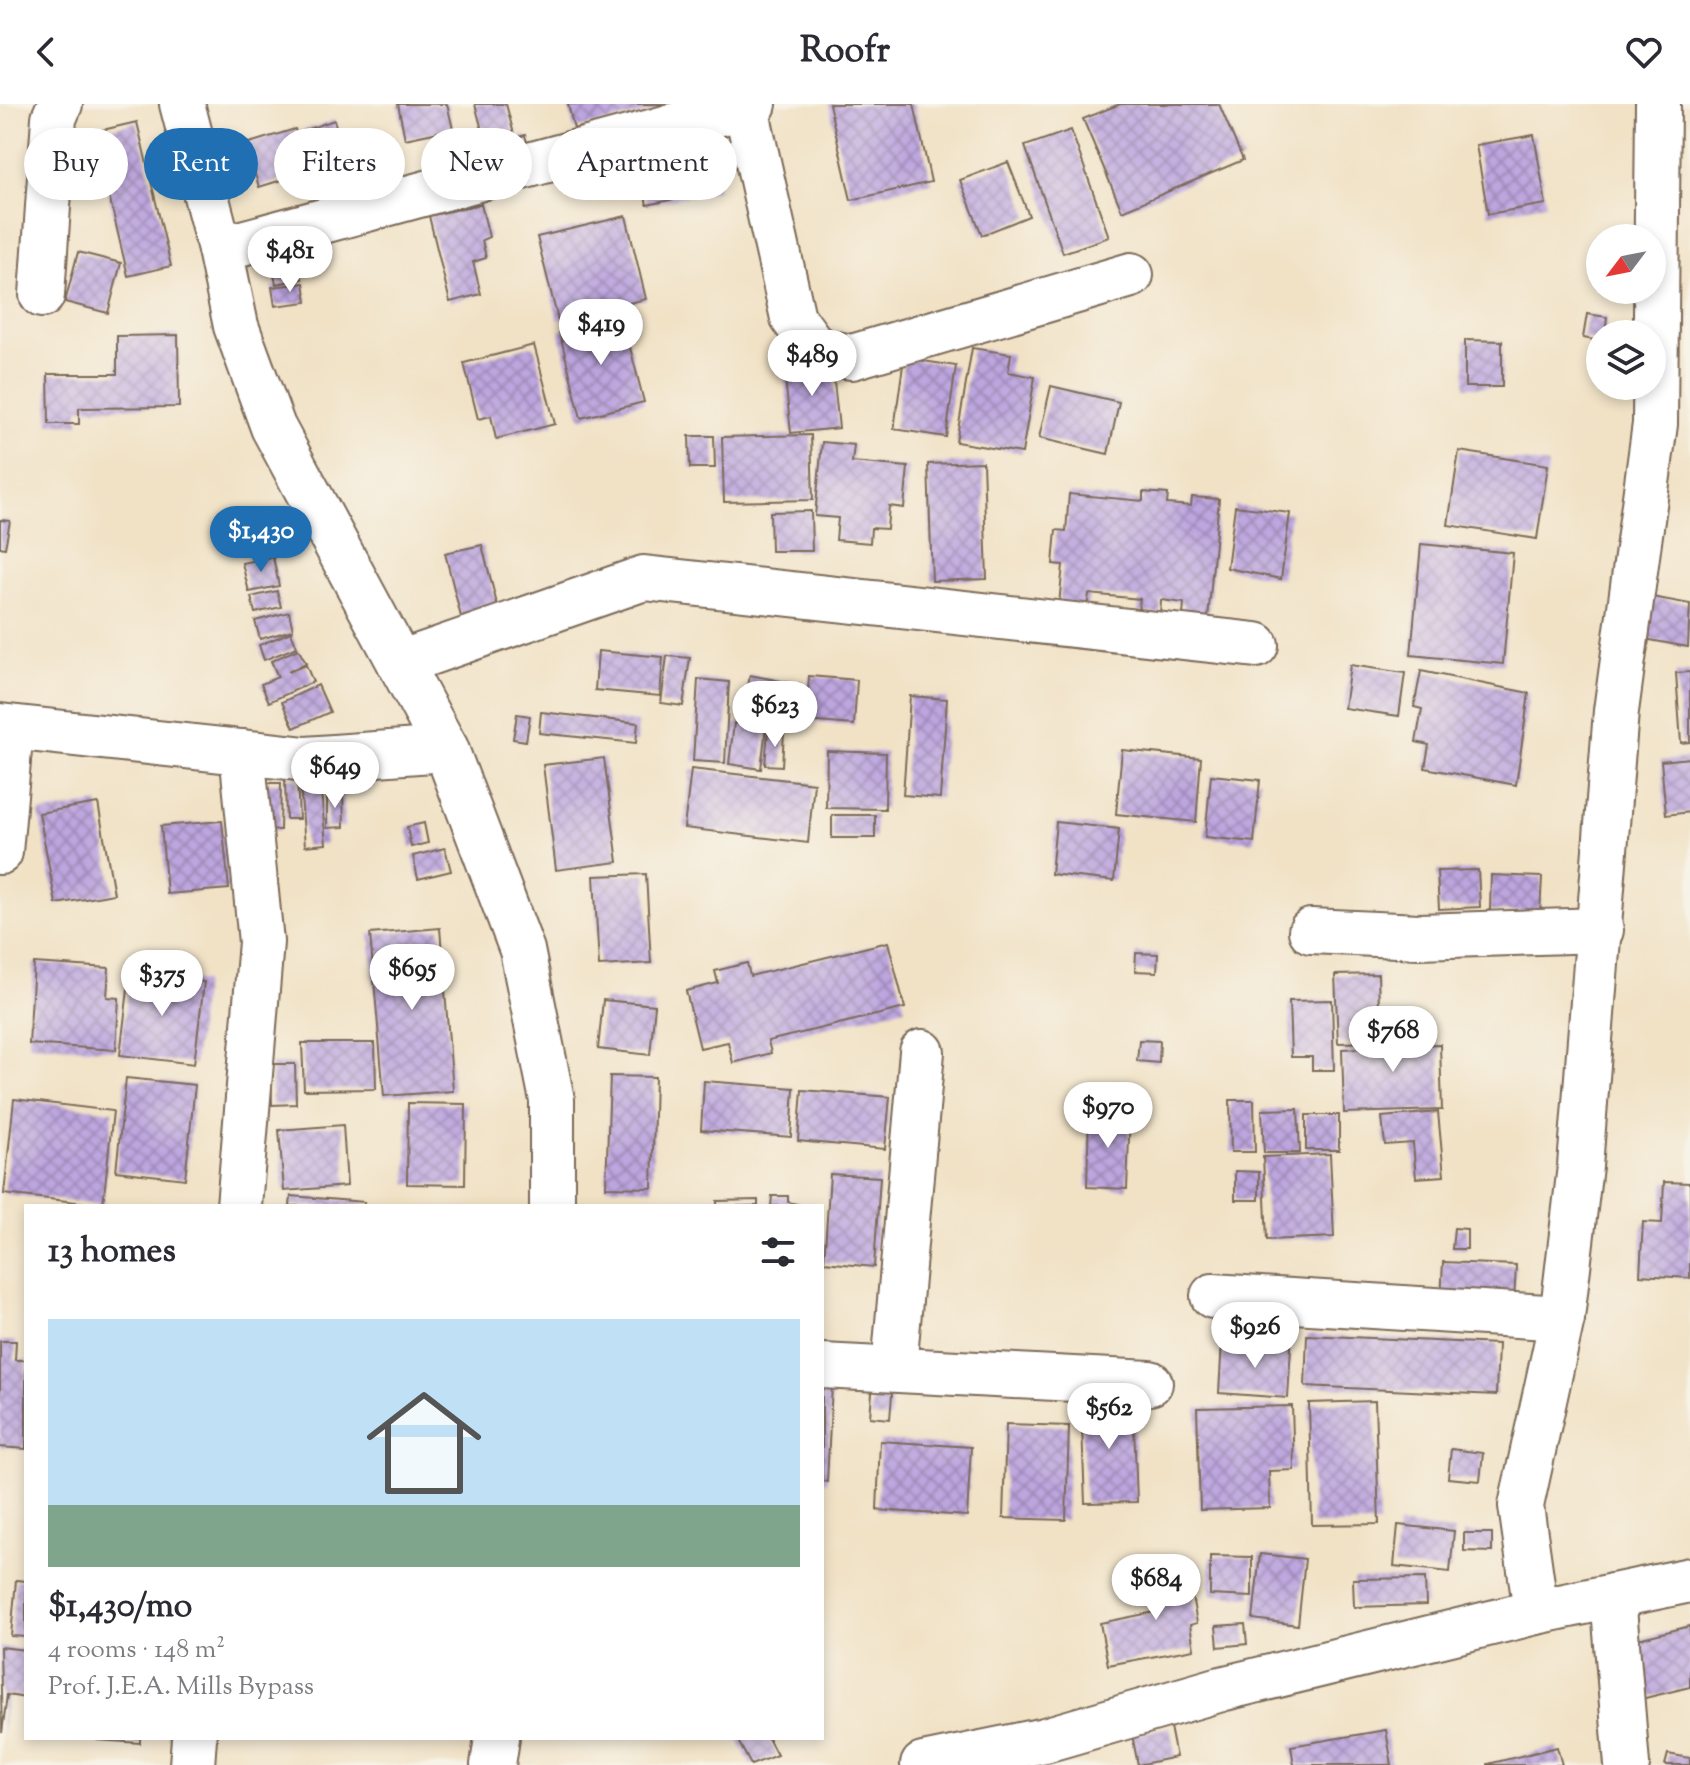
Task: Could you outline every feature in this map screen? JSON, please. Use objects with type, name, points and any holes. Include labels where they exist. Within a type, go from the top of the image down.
[{"type":"street","points":[[42,295],[54,118],[60,104]]},
{"type":"street","points":[[182,104],[220,249],[236,326],[273,427],[446,749],[522,950],[552,1100],[552,1204]]},
{"type":"street","points":[[1536,1612],[1521,1506],[1562,1318],[1580,1166],[1601,930],[1616,711],[1655,424],[1658,104]]},
{"type":"street","points":[[220,249],[750,106],[793,318],[817,351],[852,357],[1131,275]]},
{"type":"street","points":[[400,663],[644,578],[1256,645]]},
{"type":"street","points":[[0,852],[5,727],[306,759],[446,749]]},
{"type":"street","points":[[239,1204],[261,942],[242,752]]},
{"type":"street","points":[[1311,931],[1419,936],[1601,930]]},
{"type":"street","points":[[894,1368],[922,1052]]},
{"type":"street","points":[[1213,1296],[1562,1318]]},
{"type":"street","points":[[824,1366],[1150,1383]]},
{"type":"street","points":[[923,1765],[1045,1740],[1221,1689],[1536,1612],[1690,1580]]},
{"type":"street","points":[[1613,1596],[1627,1765]]},
{"type":"street","points":[[192,1765],[194,1740]]},
{"type":"street","points":[[493,1765],[497,1740]]},
{"type":"building","points":[[398,104],[447,104],[453,128],[421,128],[421,136],[405,139]]},
{"type":"building","points":[[475,104],[506,104],[512,128],[481,128]]},
{"type":"building","points":[[568,104],[672,104],[672,107],[574,128]]},
{"type":"building","points":[[829,104],[914,104],[931,182],[851,200]]},
{"type":"building","points":[[1120,104],[1219,104],[1243,160],[1122,211],[1083,119]]},
{"type":"building","points":[[334,120],[337,128],[311,128]]},
{"type":"building","points":[[137,122],[144,152],[144,200],[155,200],[171,266],[128,276],[110,200],[128,200],[128,128],[111,128]]},
{"type":"building","points":[[1071,130],[1109,237],[1063,253],[1025,146]]},
{"type":"building","points":[[274,135],[274,182],[259,187],[258,184],[258,140]]},
{"type":"building","points":[[1534,135],[1546,204],[1488,214],[1476,145]]},
{"type":"building","points":[[1008,162],[1029,216],[982,235],[960,180]]},
{"type":"building","points":[[646,200],[671,200],[647,205]]},
{"type":"building","points":[[481,204],[489,237],[482,240],[486,258],[473,262],[481,294],[450,302],[429,216]]},
{"type":"building","points":[[626,216],[646,299],[558,320],[537,237]]},
{"type":"building","points":[[294,240],[297,261],[272,265],[270,244]]},
{"type":"building","points":[[78,252],[121,263],[108,313],[65,302]]},
{"type":"building","points":[[299,264],[302,279],[276,284],[273,269]]},
{"type":"building","points":[[304,283],[307,302],[275,306],[272,287]]},
{"type":"building","points":[[1587,314],[1607,317],[1607,320],[1586,320]]},
{"type":"building","points":[[622,316],[644,402],[581,418],[559,331]]},
{"type":"building","points":[[178,335],[179,407],[79,408],[79,424],[49,424],[48,374],[117,374],[117,336]]},
{"type":"building","points":[[1465,340],[1502,341],[1502,387],[1465,387]]},
{"type":"building","points":[[534,345],[555,424],[496,439],[491,416],[478,419],[464,363]]},
{"type":"building","points":[[972,348],[1011,354],[1008,372],[1035,377],[1022,453],[956,442]]},
{"type":"building","points":[[904,358],[956,366],[946,437],[894,429]]},
{"type":"building","points":[[832,363],[839,428],[791,433],[784,369]]},
{"type":"building","points":[[1051,386],[1119,402],[1108,454],[1039,438]]},
{"type":"building","points":[[811,435],[813,500],[724,502],[722,437]]},
{"type":"building","points":[[689,436],[714,436],[715,468],[690,468]]},
{"type":"building","points":[[822,442],[854,445],[852,462],[908,467],[904,508],[889,506],[887,529],[871,528],[870,543],[836,540],[838,518],[815,516]]},
{"type":"building","points":[[1459,451],[1548,465],[1537,539],[1448,525]]},
{"type":"building","points":[[983,462],[987,579],[932,581],[928,464]]},
{"type":"building","points":[[1143,492],[1168,494],[1167,504],[1191,506],[1192,497],[1219,499],[1208,619],[1183,616],[1184,603],[1161,600],[1160,614],[1138,612],[1140,599],[1089,594],[1087,607],[1059,604],[1063,565],[1053,564],[1056,530],[1066,531],[1069,494],[1143,501]]},
{"type":"building","points":[[1235,506],[1290,513],[1281,579],[1227,568]]},
{"type":"building","points":[[811,511],[812,551],[771,551],[770,512]]},
{"type":"building","points":[[0,520],[10,521],[5,548],[0,547]]},
{"type":"building","points":[[1421,544],[1513,553],[1503,664],[1411,655]]},
{"type":"building","points":[[482,545],[498,608],[461,617],[445,553]]},
{"type":"building","points":[[273,557],[279,586],[249,592],[242,563]]},
{"type":"building","points":[[277,591],[281,607],[255,613],[251,597]]},
{"type":"building","points":[[1647,596],[1690,604],[1688,647],[1639,638]]},
{"type":"building","points":[[289,612],[293,630],[260,639],[255,621]]},
{"type":"building","points":[[291,632],[297,647],[264,660],[259,645]]},
{"type":"building","points":[[298,649],[306,663],[288,672],[306,665],[313,682],[269,702],[261,684],[278,677],[271,661]]},
{"type":"building","points":[[598,651],[663,657],[660,696],[595,690]]},
{"type":"building","points":[[667,656],[690,658],[683,706],[661,703]]},
{"type":"building","points":[[1350,665],[1405,673],[1399,716],[1344,708]]},
{"type":"building","points":[[1421,671],[1529,693],[1516,785],[1425,768],[1429,745],[1416,742],[1422,709],[1414,707]]},
{"type":"building","points":[[1690,672],[1690,742],[1681,743],[1676,673]]},
{"type":"building","points":[[750,675],[801,685],[793,729],[742,719]]},
{"type":"building","points":[[809,676],[857,680],[854,725],[806,721]]},
{"type":"building","points":[[698,679],[729,682],[725,763],[693,761]]},
{"type":"building","points":[[318,685],[330,712],[294,728],[282,702]]},
{"type":"building","points":[[910,696],[947,699],[940,798],[903,795]]},
{"type":"building","points":[[541,712],[638,723],[636,743],[539,733]]},
{"type":"building","points":[[517,714],[530,716],[526,741],[513,739]]},
{"type":"building","points":[[734,723],[766,727],[761,769],[729,764]]},
{"type":"building","points":[[768,731],[784,732],[782,766],[765,765]]},
{"type":"building","points":[[1122,750],[1201,758],[1196,822],[1116,814]]},
{"type":"building","points":[[827,751],[886,753],[885,809],[826,808]]},
{"type":"building","points":[[604,758],[618,862],[556,870],[543,765]]},
{"type":"building","points":[[1690,758],[1690,812],[1666,815],[1661,761]]},
{"type":"building","points":[[691,769],[814,783],[808,843],[684,828]]},
{"type":"building","points":[[1211,775],[1260,780],[1254,842],[1205,837]]},
{"type":"building","points":[[285,778],[297,778],[299,819],[286,819]]},
{"type":"building","points":[[320,781],[326,844],[305,846],[300,783]]},
{"type":"building","points":[[265,783],[281,783],[280,830],[264,830]]},
{"type":"building","points":[[327,793],[343,793],[344,827],[327,828]]},
{"type":"building","points":[[98,803],[114,894],[56,904],[39,813]]},
{"type":"building","points":[[832,815],[875,815],[875,838],[832,838]]},
{"type":"building","points":[[222,821],[229,889],[167,894],[161,826]]},
{"type":"building","points":[[1056,822],[1119,829],[1114,881],[1051,874]]},
{"type":"building","points":[[424,823],[428,843],[411,847],[407,827]]},
{"type":"building","points":[[445,848],[451,871],[418,879],[413,856]]},
{"type":"building","points":[[1478,870],[1480,907],[1439,909],[1437,871]]},
{"type":"building","points":[[646,874],[651,963],[599,966],[594,876]]},
{"type":"building","points":[[1491,875],[1542,877],[1540,913],[1490,911]]},
{"type":"building","points":[[440,928],[453,1091],[384,1096],[370,934]]},
{"type":"building","points":[[888,942],[905,1008],[768,1041],[771,1053],[733,1063],[728,1042],[700,1048],[686,991],[718,983],[715,971],[747,963],[750,976]]},
{"type":"building","points":[[1136,953],[1158,954],[1157,972],[1135,971]]},
{"type":"building","points":[[34,963],[109,968],[107,997],[119,998],[116,1050],[29,1044]]},
{"type":"building","points":[[130,973],[204,982],[194,1064],[120,1055]]},
{"type":"building","points":[[1378,974],[1380,1042],[1338,1043],[1335,975]]},
{"type":"building","points":[[603,1000],[655,1005],[650,1055],[598,1049]]},
{"type":"building","points":[[1332,1000],[1334,1070],[1312,1070],[1312,1057],[1291,1057],[1289,1001]]},
{"type":"building","points":[[1389,1019],[1414,1019],[1415,1045],[1440,1044],[1442,1110],[1344,1113],[1342,1049],[1389,1047]]},
{"type":"building","points":[[1139,1040],[1160,1041],[1159,1063],[1137,1061]]},
{"type":"building","points":[[302,1043],[375,1043],[376,1089],[304,1090]]},
{"type":"building","points":[[271,1064],[295,1064],[296,1104],[272,1105]]},
{"type":"building","points":[[610,1076],[655,1077],[652,1188],[606,1187]]},
{"type":"building","points":[[126,1078],[195,1085],[185,1179],[116,1171]]},
{"type":"building","points":[[704,1081],[794,1088],[791,1137],[701,1130]]},
{"type":"building","points":[[802,1090],[890,1097],[885,1149],[798,1141]]},
{"type":"building","points":[[14,1099],[113,1111],[103,1204],[4,1194]]},
{"type":"building","points":[[1230,1100],[1254,1100],[1255,1152],[1231,1152]]},
{"type":"building","points":[[408,1103],[466,1104],[465,1185],[407,1184]]},
{"type":"building","points":[[1298,1109],[1300,1153],[1264,1153],[1262,1110]]},
{"type":"building","points":[[1089,1111],[1130,1112],[1127,1189],[1087,1187]]},
{"type":"building","points":[[1438,1112],[1444,1176],[1416,1178],[1413,1143],[1385,1145],[1382,1117]]},
{"type":"building","points":[[1306,1115],[1339,1115],[1339,1150],[1306,1150]]},
{"type":"building","points":[[343,1125],[347,1186],[284,1191],[279,1130]]},
{"type":"building","points":[[1330,1154],[1334,1237],[1267,1240],[1263,1157]]},
{"type":"building","points":[[1235,1171],[1259,1172],[1259,1200],[1235,1200]]},
{"type":"building","points":[[830,1174],[880,1177],[874,1267],[824,1262]]},
{"type":"building","points":[[1664,1182],[1690,1183],[1690,1278],[1640,1275],[1643,1222],[1662,1223]]},
{"type":"building","points":[[291,1196],[364,1202],[364,1204],[290,1204]]},
{"type":"building","points":[[772,1196],[788,1196],[788,1202],[796,1204],[771,1204]]},
{"type":"building","points":[[758,1200],[758,1204],[717,1204],[717,1201]]},
{"type":"building","points":[[1454,1228],[1467,1229],[1467,1249],[1452,1249]]},
{"type":"building","points":[[1443,1262],[1516,1265],[1514,1302],[1441,1299]]},
{"type":"building","points":[[1307,1335],[1498,1344],[1496,1395],[1305,1386]]},
{"type":"building","points":[[0,1341],[16,1341],[15,1360],[24,1360],[24,1449],[0,1447]]},
{"type":"building","points":[[1222,1341],[1291,1346],[1288,1398],[1219,1393]]},
{"type":"building","points":[[873,1381],[893,1383],[890,1419],[870,1417]]},
{"type":"building","points":[[824,1386],[832,1386],[827,1482],[824,1481]]},
{"type":"building","points":[[1133,1399],[1137,1502],[1085,1503],[1081,1401]]},
{"type":"building","points":[[1375,1401],[1379,1524],[1312,1525],[1309,1403]]},
{"type":"building","points":[[1292,1406],[1294,1470],[1269,1471],[1270,1508],[1200,1510],[1197,1408]]},
{"type":"building","points":[[1006,1424],[1069,1426],[1066,1520],[1003,1518]]},
{"type":"building","points":[[880,1441],[971,1447],[967,1516],[877,1510]]},
{"type":"building","points":[[1451,1449],[1483,1453],[1480,1481],[1448,1478]]},
{"type":"building","points":[[1398,1525],[1454,1531],[1450,1572],[1394,1566]]},
{"type":"building","points":[[1464,1533],[1492,1533],[1492,1552],[1464,1551]]},
{"type":"building","points":[[1260,1554],[1305,1559],[1298,1625],[1253,1619]]},
{"type":"building","points":[[1210,1556],[1252,1557],[1252,1597],[1210,1595]]},
{"type":"building","points":[[1192,1566],[1197,1590],[1191,1591],[1197,1623],[1190,1625],[1194,1649],[1108,1665],[1100,1623],[1160,1611],[1152,1574]]},
{"type":"building","points":[[1425,1578],[1426,1605],[1354,1607],[1353,1579]]},
{"type":"building","points":[[16,1580],[24,1581],[24,1637],[11,1636]]},
{"type":"building","points":[[1245,1624],[1247,1644],[1218,1647],[1216,1626]]},
{"type":"building","points":[[1690,1626],[1690,1687],[1637,1700],[1622,1643]]},
{"type":"building","points":[[0,1647],[24,1650],[24,1698],[7,1695],[2,1733]]},
{"type":"building","points":[[1170,1727],[1176,1757],[1138,1765],[1132,1735]]},
{"type":"building","points":[[1386,1730],[1392,1765],[1294,1765],[1291,1746]]},
{"type":"building","points":[[97,1740],[140,1740],[140,1743]]},
{"type":"building","points":[[769,1740],[777,1755],[751,1765],[738,1741]]},
{"type":"building","points":[[1557,1747],[1562,1765],[1488,1765],[1488,1764]]},
{"type":"building","points":[[1668,1754],[1690,1758],[1690,1765],[1665,1765]]}]
